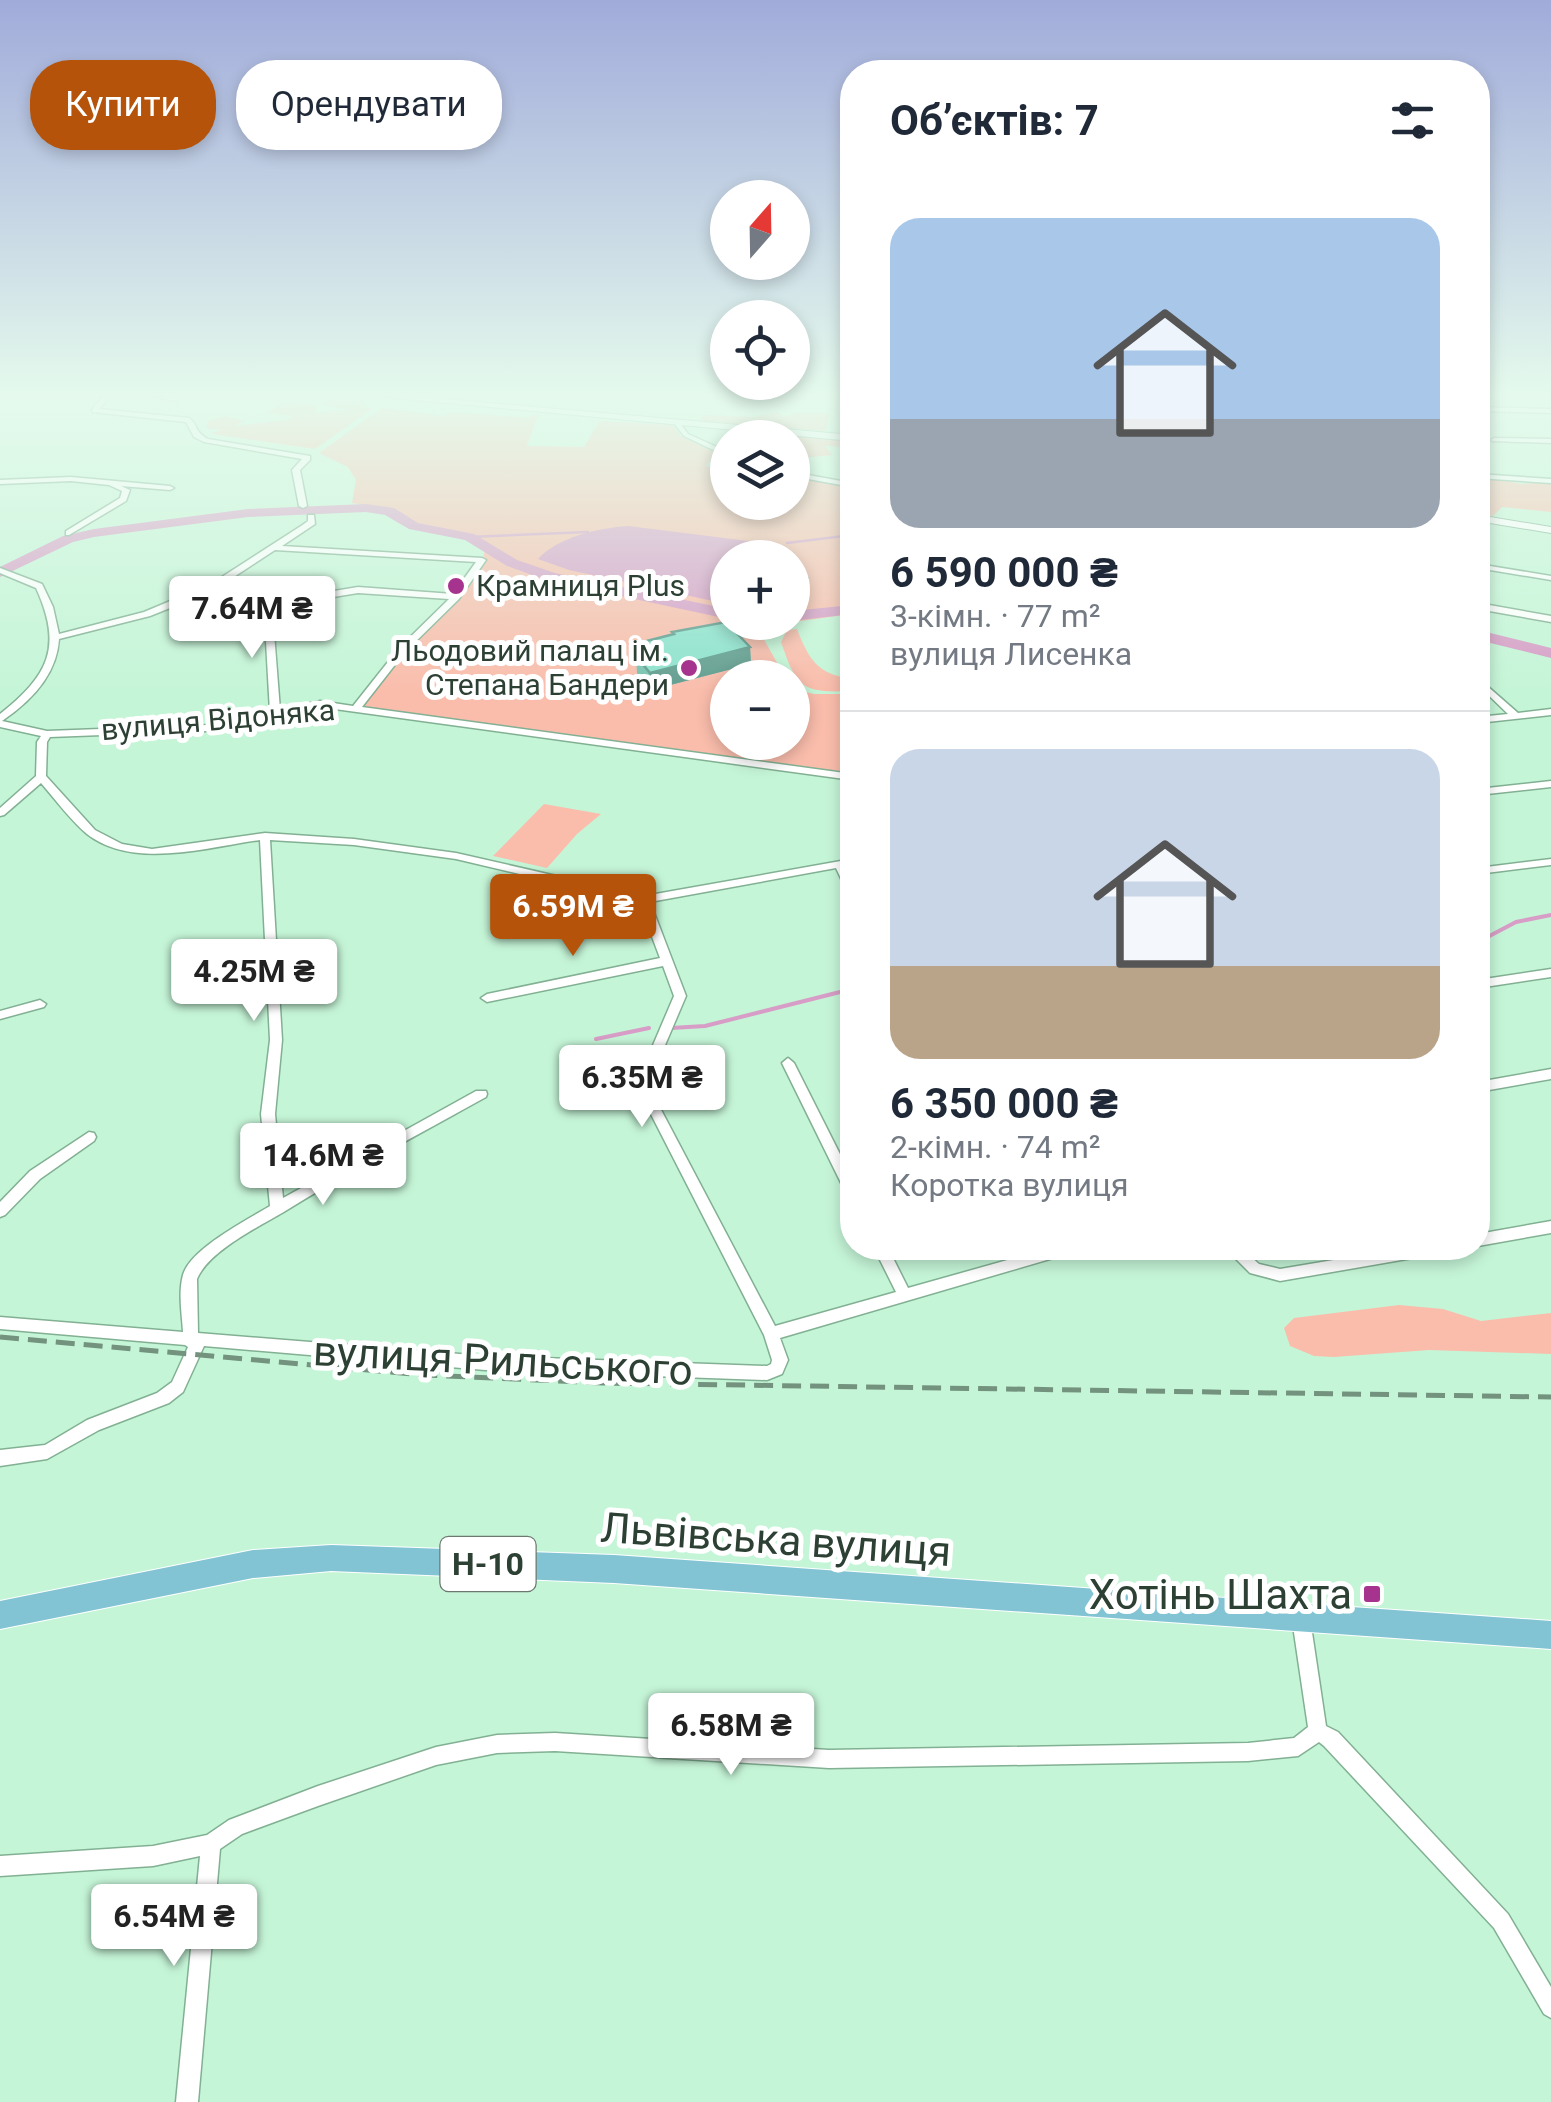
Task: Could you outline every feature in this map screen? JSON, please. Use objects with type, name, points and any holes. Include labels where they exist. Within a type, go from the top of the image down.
[{"type":"main road","points":[[1490,520],[1551,530]]},
{"type":"main road","name":"Львівська вулиця","points":[[0,1615],[253,1564],[331,1558],[614,1569],[1551,1634]]},
{"type":"street","points":[[69,533],[124,495]]},
{"type":"street","points":[[301,495],[303,506]]},
{"type":"street","points":[[56,637],[147,614],[214,586],[312,522],[311,517]]},
{"type":"street","points":[[275,548],[482,560],[456,597],[402,650],[355,708]]},
{"type":"street","points":[[1490,568],[1551,578]]},
{"type":"street","points":[[0,722],[36,690],[51,667],[56,637],[49,603],[39,586],[4,571]]},
{"type":"street","points":[[178,601],[268,606],[358,590],[456,597]]},
{"type":"street","points":[[268,606],[275,713]]},
{"type":"street","points":[[1490,608],[1551,619]]},
{"type":"street","points":[[1490,691],[1516,716]]},
{"type":"street","name":"вулиця Відоняка","points":[[0,722],[47,734],[207,728],[320,704],[840,775]]},
{"type":"street","points":[[1490,719],[1551,712]]},
{"type":"street","points":[[47,734],[42,742],[41,777],[91,832],[119,847],[152,852],[266,836],[456,856],[644,900],[840,865]]},
{"type":"street","points":[[0,812],[41,777]]},
{"type":"street","points":[[1490,791],[1551,784]]},
{"type":"street","points":[[266,836],[276,1040],[268,1114],[277,1208]]},
{"type":"street","points":[[1490,870],[1551,862]]},
{"type":"street","points":[[644,900],[680,996],[642,1084],[771,1334],[905,1296],[1010,1260]]},
{"type":"street","points":[[487,998],[667,961]]},
{"type":"street","points":[[1490,982],[1551,973]]},
{"type":"street","points":[[0,1016],[40,1004]]},
{"type":"street","points":[[788,1063],[840,1167]]},
{"type":"street","points":[[1490,1085],[1551,1074]]},
{"type":"street","points":[[0,1458],[47,1452],[93,1425],[163,1398],[178,1388],[195,1341],[190,1272],[208,1252],[277,1208],[481,1094]]},
{"type":"street","points":[[0,1210],[36,1175],[89,1137]]},
{"type":"street","points":[[1490,1238],[1551,1227]]},
{"type":"street","points":[[887,1260],[905,1296]]},
{"type":"street","points":[[1245,1260],[1255,1269],[1280,1276],[1369,1260]]},
{"type":"street","name":"вулиця Рильського","points":[[0,1323],[485,1363],[768,1373],[777,1369],[780,1360],[771,1334]]},
{"type":"street","points":[[1300,1617],[1318,1730]]},
{"type":"street","points":[[0,1866],[153,1856],[211,1844],[236,1826],[318,1796],[436,1756],[498,1744],[555,1742],[830,1759],[1248,1752],[1298,1747],[1318,1730]]},
{"type":"street","points":[[1318,1730],[1332,1738],[1501,1920],[1551,2007]]},
{"type":"street","points":[[188,2102],[211,1844]]},
{"type":"shaded area","points":[[353,495],[710,495],[710,520],[810,520],[810,495],[840,495],[840,616],[810,620],[810,540],[710,540],[710,640],[764,640],[775,660],[710,660],[710,754],[361,707],[405,651],[464,592],[485,550],[463,534],[417,525],[394,510],[352,503]]},
{"type":"shaded area","points":[[1490,495],[1551,495],[1551,512],[1502,507],[1493,516]]},
{"type":"shaded area","points":[[628,526],[740,540],[710,540],[710,600],[569,570],[538,559],[556,545]]},
{"type":"shaded area","points":[[801,640],[816,664],[840,677],[840,691],[810,688],[810,660],[788,660],[781,642]]},
{"type":"shaded area","points":[[810,693],[840,694],[840,771],[755,760],[810,760]]},
{"type":"shaded area","points":[[544,804],[601,814],[547,868],[493,856]]},
{"type":"shaded area","points":[[1399,1305],[1443,1309],[1481,1321],[1551,1313],[1551,1354],[1429,1350],[1314,1356],[1290,1346],[1284,1328],[1294,1318]]},
{"type":"building","points":[[710,625],[710,640],[743,640],[750,647],[650,673],[636,656],[644,654],[635,644]]},
{"type":"waterway","points":[[0,573],[68,539],[94,533],[248,513],[366,508],[389,511],[414,526],[469,537],[512,563],[551,577],[710,610]]},
{"type":"waterway","points":[[469,537],[588,532]]},
{"type":"waterway","points":[[810,540],[840,536]]},
{"type":"waterway","points":[[810,614],[840,611]]},
{"type":"waterway","points":[[1490,638],[1551,653]]},
{"type":"waterway","points":[[1490,936],[1516,922],[1551,915]]},
{"type":"waterway","points":[[671,1028],[705,1026],[840,992]]},
{"type":"waterway","points":[[596,1039],[649,1028]]},
{"type":"railway","points":[[0,1337],[424,1375],[603,1383],[1551,1397]]},
{"type":"place","name":"Крамниця Plus","points":[[456,586]]},
{"type":"place","name":"Льодовий палац ім. Степана Бандери","points":[[689,668]]},
{"type":"place","name":"Хотінь Шахта","points":[[1372,1594]]}]
